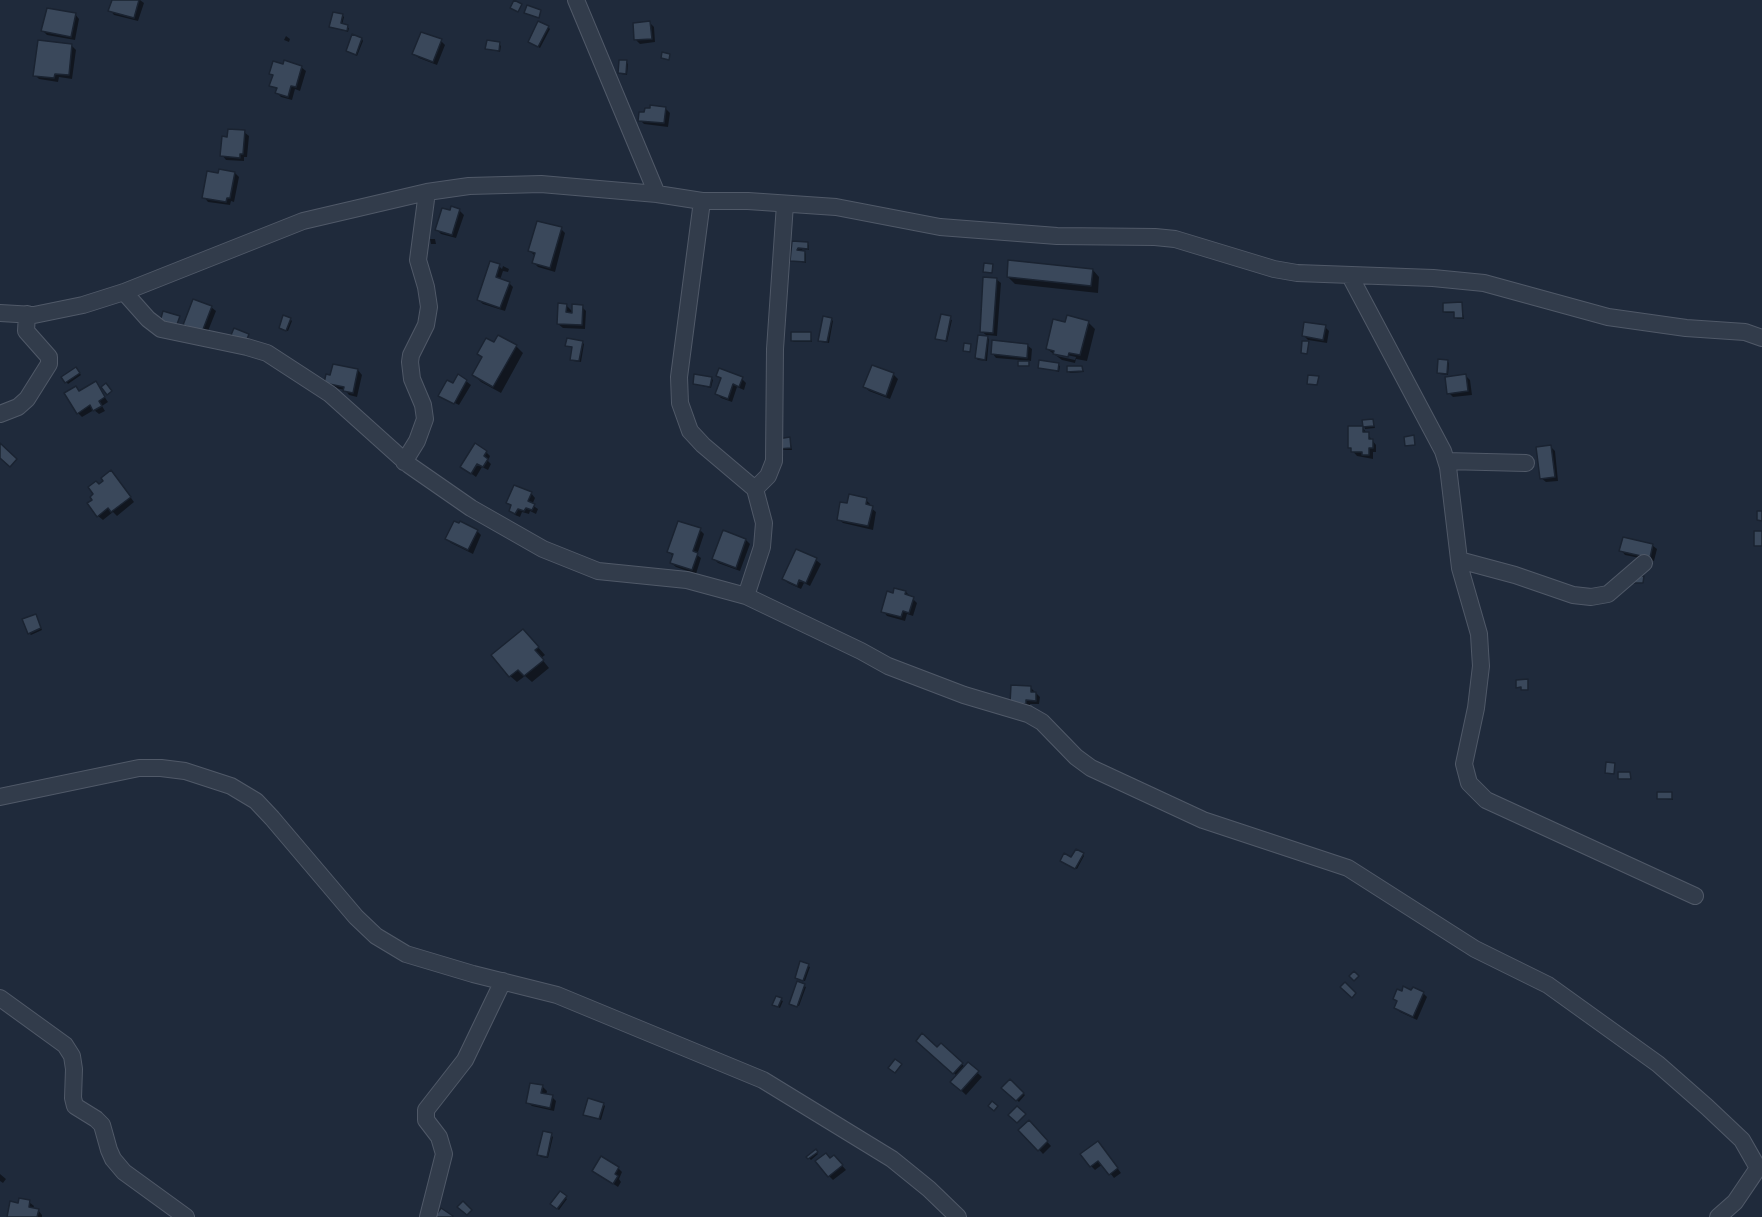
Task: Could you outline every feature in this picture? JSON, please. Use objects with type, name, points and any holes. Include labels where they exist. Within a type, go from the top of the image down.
[{"type":"street","points":[[576,0],[657,194]]},
{"type":"street","points":[[0,313],[34,315],[83,305],[124,292],[303,221],[427,192],[469,186],[530,184],[657,194],[702,201],[836,207],[940,227],[1057,236],[1175,239],[1274,269],[1297,273],[1433,278],[1484,283],[1608,317],[1686,328],[1736,331],[1762,338]]},
{"type":"street","points":[[404,462],[417,441],[425,419],[423,405],[410,370],[411,355],[422,336],[429,307],[418,260],[427,192]]},
{"type":"street","points":[[702,201],[680,377],[681,403],[690,431],[755,489],[764,523],[762,548],[746,596]]},
{"type":"street","points":[[755,489],[768,476],[774,461],[775,349],[785,204]]},
{"type":"street","points":[[1350,276],[1443,451],[1446,461],[1451,483],[1459,560],[1479,633],[1481,666],[1476,708],[1464,764],[1469,783],[1486,800],[1695,896]]},
{"type":"street","points":[[124,292],[148,319],[161,329],[267,353],[330,394],[404,462],[471,508],[554,554],[598,571],[687,580],[746,596],[888,666],[964,695],[1028,714],[1042,722],[1076,757],[1091,768],[1203,820],[1348,868],[1475,949],[1548,984],[1658,1064],[1742,1140],[1760,1172],[1735,1202],[1718,1217]]},
{"type":"street","points":[[0,414],[18,407],[27,399],[49,364],[49,357],[26,331],[27,314]]},
{"type":"street","points":[[1446,461],[1526,463]]},
{"type":"street","points":[[1459,560],[1515,575],[1574,596],[1590,597],[1601,597],[1608,594],[1644,563]]},
{"type":"street","points":[[0,797],[139,768],[185,771],[231,786],[256,801],[273,818],[356,917],[376,936],[406,954],[557,995],[763,1080],[892,1159],[929,1189],[958,1217]]},
{"type":"street","points":[[428,1217],[444,1154],[439,1137],[426,1120],[426,1110],[465,1060],[502,981]]},
{"type":"street","points":[[0,998],[65,1045],[72,1056],[75,1106],[102,1125],[113,1159],[124,1172],[186,1217]]},
{"type":"building","points":[[112,0],[139,0],[134,18],[108,11]]},
{"type":"building","points":[[514,0],[522,4],[518,12],[510,8]]},
{"type":"building","points":[[527,5],[541,10],[539,18],[524,13]]},
{"type":"building","points":[[47,8],[76,13],[71,37],[41,31]]},
{"type":"building","points":[[333,12],[343,14],[341,23],[348,25],[347,31],[329,27]]},
{"type":"building","points":[[538,21],[549,26],[538,47],[528,42]]},
{"type":"building","points":[[650,21],[652,39],[634,40],[633,23]]},
{"type":"building","points":[[421,32],[442,39],[433,62],[412,54]]},
{"type":"building","points":[[352,34],[362,38],[356,55],[346,51]]},
{"type":"building","points":[[38,40],[72,44],[69,75],[55,74],[54,78],[33,76]]},
{"type":"building","points":[[487,40],[500,42],[499,51],[485,49]]},
{"type":"building","points":[[662,52],[670,54],[669,60],[661,58]]},
{"type":"building","points":[[284,60],[302,66],[296,87],[291,86],[288,97],[275,93],[277,88],[269,86],[273,75],[269,74],[273,61],[283,64]]},
{"type":"building","points":[[619,60],[627,60],[626,74],[618,73]]},
{"type":"building","points":[[650,105],[666,107],[664,123],[638,121],[639,112],[644,112],[645,108],[650,108]]},
{"type":"building","points":[[228,129],[245,130],[243,154],[240,154],[240,158],[220,156],[222,136],[227,137]]},
{"type":"building","points":[[219,169],[235,172],[230,198],[227,198],[226,202],[202,198],[207,171],[218,173]]},
{"type":"building","points":[[451,206],[460,209],[452,235],[435,230],[442,208],[450,210]]},
{"type":"building","points":[[537,221],[562,227],[550,268],[532,263],[535,253],[528,251]]},
{"type":"building","points":[[792,241],[808,242],[808,249],[798,248],[797,250],[805,251],[805,262],[790,261]]},
{"type":"building","points":[[1008,260],[1093,269],[1091,286],[1007,277]]},
{"type":"building","points":[[490,261],[500,264],[496,277],[510,282],[500,308],[477,300]]},
{"type":"building","points":[[984,263],[993,264],[992,273],[983,272]]},
{"type":"building","points":[[983,277],[997,278],[993,333],[980,332]]},
{"type":"building","points":[[193,299],[212,306],[202,332],[183,325]]},
{"type":"building","points":[[1462,302],[1463,318],[1454,318],[1454,312],[1443,312],[1443,303]]},
{"type":"building","points":[[558,303],[567,304],[566,312],[572,313],[572,304],[583,305],[582,325],[557,324]]},
{"type":"building","points":[[163,311],[180,316],[175,330],[159,325]]},
{"type":"building","points":[[941,314],[951,316],[946,341],[935,339]]},
{"type":"building","points":[[283,315],[291,318],[286,331],[279,328]]},
{"type":"building","points":[[1067,315],[1089,321],[1080,355],[1069,353],[1068,357],[1053,354],[1054,351],[1046,349],[1053,319],[1065,322]]},
{"type":"building","points":[[823,316],[832,318],[827,342],[818,341]]},
{"type":"building","points":[[1304,322],[1326,325],[1323,340],[1302,336]]},
{"type":"building","points":[[234,328],[249,334],[246,342],[231,335]]},
{"type":"building","points":[[791,332],[811,332],[811,341],[791,341]]},
{"type":"building","points":[[498,335],[517,345],[493,387],[472,375],[482,357],[477,354],[486,338],[494,342]]},
{"type":"building","points":[[978,335],[988,336],[985,360],[975,358]]},
{"type":"building","points":[[567,338],[583,341],[579,361],[570,360],[572,347],[565,346]]},
{"type":"building","points":[[992,340],[1028,344],[1027,358],[991,354]]},
{"type":"building","points":[[1302,341],[1309,341],[1307,354],[1301,353]]},
{"type":"building","points":[[964,343],[971,344],[970,352],[963,351]]},
{"type":"building","points":[[1438,359],[1448,360],[1447,374],[1437,373]]},
{"type":"building","points":[[1039,360],[1059,363],[1058,371],[1038,368]]},
{"type":"building","points":[[1018,361],[1029,361],[1029,366],[1018,366]]},
{"type":"building","points":[[333,364],[358,369],[353,393],[343,391],[344,387],[324,383],[326,374],[330,375]]},
{"type":"building","points":[[872,365],[894,373],[886,396],[863,387]]},
{"type":"building","points":[[1067,366],[1082,366],[1083,371],[1067,372]]},
{"type":"building","points":[[76,367],[80,373],[65,383],[61,377]]},
{"type":"building","points":[[719,368],[743,377],[739,387],[733,384],[728,399],[715,394],[721,378],[716,376]]},
{"type":"building","points":[[458,374],[467,380],[454,404],[438,396],[447,380],[453,383]]},
{"type":"building","points":[[694,374],[712,377],[710,387],[693,384]]},
{"type":"building","points":[[1466,374],[1468,391],[1447,394],[1445,377]]},
{"type":"building","points":[[1308,375],[1319,376],[1317,385],[1307,384]]},
{"type":"building","points":[[96,381],[105,397],[99,401],[102,406],[93,411],[90,405],[77,414],[64,393],[76,386],[79,391]]},
{"type":"building","points":[[106,383],[112,391],[107,395],[101,387]]},
{"type":"building","points":[[1373,419],[1374,426],[1363,427],[1362,420]]},
{"type":"building","points":[[1348,426],[1363,426],[1363,432],[1369,432],[1369,439],[1373,439],[1373,448],[1369,448],[1369,455],[1362,455],[1362,452],[1351,452],[1351,448],[1348,448]]},
{"type":"building","points":[[1414,435],[1415,445],[1405,446],[1404,437]]},
{"type":"building","points":[[790,437],[791,448],[778,449],[777,439]]},
{"type":"building","points":[[0,443],[17,459],[10,467],[0,458]]},
{"type":"building","points":[[475,443],[487,451],[484,456],[488,459],[483,467],[477,464],[471,474],[460,467]]},
{"type":"building","points":[[1551,445],[1555,477],[1540,479],[1536,447]]},
{"type":"building","points":[[111,470],[131,497],[111,512],[108,508],[97,517],[87,503],[92,500],[90,497],[93,494],[88,487],[96,481],[99,484],[103,481],[101,478]]},
{"type":"building","points":[[514,485],[532,492],[528,501],[535,504],[532,510],[518,509],[515,514],[509,511],[511,505],[506,503]]},
{"type":"building","points":[[849,494],[867,498],[866,504],[873,506],[868,526],[837,520],[840,502],[847,503]]},
{"type":"building","points":[[1757,511],[1762,511],[1762,521],[1757,520]]},
{"type":"building","points":[[454,521],[459,523],[460,521],[478,530],[468,550],[445,539]]},
{"type":"building","points":[[678,521],[701,528],[693,551],[698,553],[692,570],[670,563],[673,554],[667,552]]},
{"type":"building","points":[[723,530],[746,539],[736,568],[712,559]]},
{"type":"building","points":[[1754,531],[1762,531],[1762,546],[1754,546]]},
{"type":"building","points":[[1623,537],[1653,544],[1650,558],[1619,551]]},
{"type":"building","points":[[796,549],[817,558],[806,583],[799,580],[797,586],[782,579]]},
{"type":"building","points":[[1632,576],[1644,576],[1643,583],[1632,583]]},
{"type":"building","points":[[894,588],[906,591],[905,594],[914,597],[909,613],[903,611],[901,617],[881,612],[887,591],[893,593]]},
{"type":"building","points":[[36,614],[41,628],[28,634],[22,619]]},
{"type":"building","points":[[523,629],[539,647],[535,650],[544,660],[524,676],[518,670],[509,677],[491,655]]},
{"type":"building","points":[[1528,679],[1528,690],[1521,690],[1521,687],[1516,688],[1516,680]]},
{"type":"building","points":[[1011,685],[1031,686],[1031,692],[1036,692],[1036,701],[1026,700],[1026,704],[1010,703]]},
{"type":"building","points":[[1606,762],[1615,763],[1614,774],[1605,773]]},
{"type":"building","points":[[1618,772],[1630,772],[1631,779],[1618,779]]},
{"type":"building","points":[[1657,792],[1672,792],[1672,799],[1657,799]]},
{"type":"building","points":[[1076,849],[1084,853],[1075,869],[1060,861],[1064,853],[1071,857]]},
{"type":"building","points":[[800,961],[809,964],[803,981],[795,978]]},
{"type":"building","points":[[1354,971],[1359,976],[1354,981],[1349,976]]},
{"type":"building","points":[[797,981],[805,984],[797,1007],[789,1004]]},
{"type":"building","points":[[1345,982],[1356,993],[1352,998],[1340,987]]},
{"type":"building","points":[[1403,986],[1424,992],[1413,1017],[1394,1008],[1397,1001],[1393,999],[1397,989],[1402,991]]},
{"type":"building","points":[[776,996],[782,998],[778,1007],[772,1005]]},
{"type":"building","points":[[922,1033],[937,1047],[941,1043],[963,1063],[953,1074],[916,1041]]},
{"type":"building","points":[[895,1059],[902,1064],[895,1073],[888,1068]]},
{"type":"building","points":[[968,1062],[979,1071],[961,1091],[950,1082]]},
{"type":"building","points":[[1010,1079],[1024,1093],[1016,1101],[1001,1088]]},
{"type":"building","points":[[530,1083],[543,1085],[541,1093],[553,1095],[550,1108],[526,1103]]},
{"type":"building","points":[[588,1098],[604,1103],[599,1119],[583,1115]]},
{"type":"building","points":[[992,1101],[998,1106],[994,1111],[988,1106]]},
{"type":"building","points":[[1017,1106],[1026,1114],[1017,1123],[1008,1115]]},
{"type":"building","points":[[1029,1120],[1048,1141],[1038,1151],[1018,1130]]},
{"type":"building","points":[[543,1131],[552,1133],[547,1157],[537,1155]]},
{"type":"building","points":[[1098,1141],[1118,1168],[1109,1175],[1098,1161],[1090,1167],[1080,1154]]},
{"type":"building","points":[[816,1149],[818,1152],[808,1159],[806,1157]]},
{"type":"building","points":[[826,1153],[830,1158],[834,1155],[843,1165],[828,1177],[815,1161]]},
{"type":"building","points":[[601,1156],[619,1167],[615,1174],[618,1176],[613,1184],[592,1171]]},
{"type":"building","points":[[560,1191],[567,1196],[557,1209],[550,1204]]},
{"type":"building","points":[[19,1198],[30,1200],[29,1207],[39,1209],[37,1217],[7,1217],[10,1201],[18,1203]]},
{"type":"building","points":[[463,1201],[472,1210],[467,1215],[457,1207]]},
{"type":"building","points":[[441,1208],[453,1216],[435,1217]]}]
